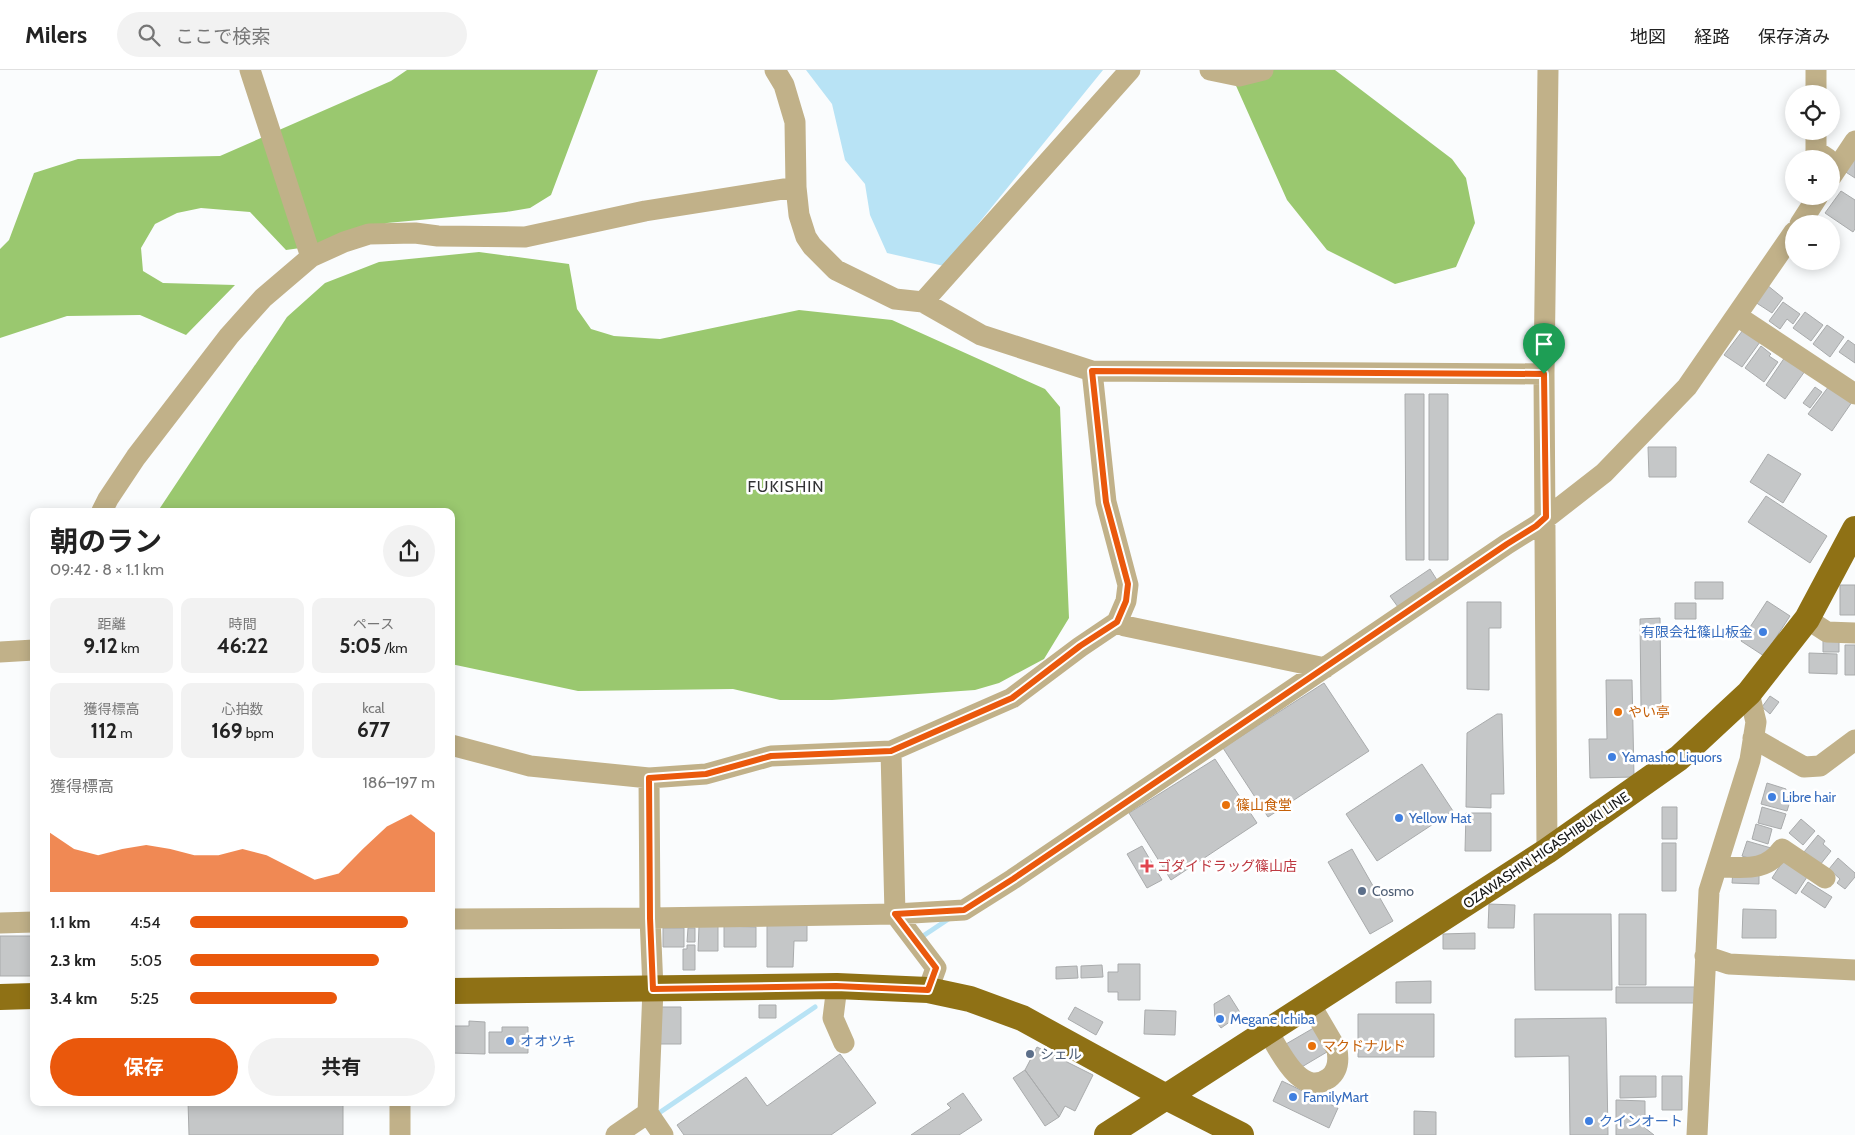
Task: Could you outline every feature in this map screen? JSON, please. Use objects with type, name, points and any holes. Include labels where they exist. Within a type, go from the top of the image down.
[{"type":"main road","name":"OZAWASHIN HIGASHIBUKI LINE","points":[[1107,1135],[1547,851],[1613,807],[1679,758],[1749,693],[1807,620],[1854,536]]},
{"type":"main road","points":[[455,991],[836,986],[928,990],[970,999],[1022,1018],[1166,1097],[1241,1135]]},
{"type":"main road","points":[[0,997],[30,996]]},
{"type":"street","points":[[250,70],[311,257]]},
{"type":"street","points":[[775,70],[784,85],[795,122],[796,187],[799,215],[806,237],[812,246],[836,270],[895,299],[922,302],[981,335],[1092,371],[1544,374]]},
{"type":"street","points":[[922,302],[1130,70]]},
{"type":"street","points":[[1210,70],[1240,76],[1263,70]]},
{"type":"street","points":[[1547,851],[1544,374],[1548,70]]},
{"type":"street","points":[[1816,70],[1816,85]]},
{"type":"street","points":[[1840,157],[1855,141]]},
{"type":"street","points":[[104,508],[136,456],[229,336],[263,298],[311,257],[344,242],[370,234],[416,233],[438,236],[525,237],[645,211],[796,187]]},
{"type":"street","points":[[455,919],[895,914],[964,910],[1013,879],[1536,526],[1604,473],[1687,387],[1785,245]]},
{"type":"street","points":[[1737,316],[1855,394]]},
{"type":"street","points":[[455,746],[530,766],[649,778],[706,774],[771,756],[891,751],[1012,698],[1080,646],[1117,622],[1126,601],[1128,584],[1106,502],[1092,371]]},
{"type":"street","points":[[1807,620],[1827,632],[1855,633]]},
{"type":"street","points":[[1117,622],[1125,626],[1325,668]]},
{"type":"street","points":[[0,652],[30,650]]},
{"type":"street","points":[[1697,1135],[1709,891],[1750,760],[1756,722],[1749,693]]},
{"type":"street","points":[[1754,738],[1804,767],[1820,766],[1855,740]]},
{"type":"street","points":[[891,751],[895,914],[936,968],[928,990]]},
{"type":"street","points":[[649,778],[650,918],[653,989],[648,1113],[663,1135]]},
{"type":"street","points":[[1717,867],[1760,866],[1774,860],[1782,849],[1824,878]]},
{"type":"street","points":[[0,923],[30,922]]},
{"type":"street","points":[[1705,956],[1729,964],[1855,970]]},
{"type":"street","points":[[836,986],[833,1018],[844,1043]]},
{"type":"street","points":[[1267,1030],[1296,1075],[1302,1080],[1316,1083],[1330,1077],[1338,1065],[1337,1050],[1310,1004]]},
{"type":"street","points":[[400,1106],[400,1135]]},
{"type":"street","points":[[616,1135],[648,1113]]},
{"type":"green space","points":[[407,70],[598,70],[551,195],[530,208],[387,223],[344,242],[286,250],[250,212],[201,208],[177,213],[155,224],[141,248],[143,271],[163,283],[235,285],[186,335],[140,315],[67,316],[0,338],[0,249],[9,240],[34,173],[78,159],[220,156],[391,81]]},
{"type":"green space","points":[[1229,70],[1335,70],[1452,159],[1466,178],[1475,223],[1456,267],[1395,284],[1327,250],[1287,200]]},
{"type":"green space","points":[[479,252],[569,264],[577,309],[591,329],[614,336],[660,339],[799,310],[892,320],[1045,389],[1060,407],[1069,618],[1044,659],[999,683],[975,690],[832,700],[780,700],[733,689],[578,691],[455,665],[455,508],[160,508],[287,317],[325,283],[379,262]]},
{"type":"water","points":[[806,70],[1103,70],[944,266],[887,253],[870,215],[865,184],[845,160],[832,104]]},
{"type":"building","points":[[1855,151],[1855,178],[1841,169]]},
{"type":"building","points":[[1841,191],[1855,200],[1855,229],[1853,232],[1840,223],[1840,215],[1828,215],[1825,213],[1831,205],[1840,205]]},
{"type":"building","points":[[1767,285],[1783,298],[1772,313],[1755,302]]},
{"type":"building","points":[[1783,302],[1800,314],[1793,324],[1787,319],[1780,329],[1769,321]]},
{"type":"building","points":[[1805,312],[1823,325],[1811,341],[1793,328]]},
{"type":"building","points":[[1827,325],[1844,337],[1830,357],[1813,344]]},
{"type":"building","points":[[1743,330],[1760,342],[1742,367],[1724,355]]},
{"type":"building","points":[[1848,340],[1855,345],[1855,363],[1839,352]]},
{"type":"building","points":[[1761,346],[1771,354],[1769,356],[1778,362],[1764,382],[1745,368]]},
{"type":"building","points":[[1785,357],[1805,371],[1785,399],[1766,385]]},
{"type":"building","points":[[1829,386],[1852,402],[1832,431],[1808,414]]},
{"type":"building","points":[[1815,387],[1822,392],[1810,408],[1803,403]]},
{"type":"building","points":[[1405,394],[1424,394],[1424,560],[1406,560]]},
{"type":"building","points":[[1429,394],[1448,394],[1448,560],[1429,560]]},
{"type":"building","points":[[1648,447],[1676,447],[1676,477],[1649,477]]},
{"type":"building","points":[[1768,454],[1801,474],[1783,503],[1750,482]]},
{"type":"building","points":[[1766,496],[1827,536],[1810,563],[1748,522]]},
{"type":"building","points":[[1430,569],[1437,580],[1398,607],[1390,596]]},
{"type":"building","points":[[1695,582],[1723,582],[1723,599],[1695,599]]},
{"type":"building","points":[[1840,585],[1855,585],[1855,615],[1840,615]]},
{"type":"building","points":[[1767,601],[1790,616],[1764,656],[1741,641]]},
{"type":"building","points":[[1467,602],[1501,602],[1501,628],[1489,628],[1489,690],[1467,689]]},
{"type":"building","points":[[1675,603],[1696,603],[1696,619],[1675,619]]},
{"type":"building","points":[[1660,618],[1661,708],[1641,708],[1640,619]]},
{"type":"building","points":[[1823,638],[1839,638],[1839,652],[1823,652]]},
{"type":"building","points":[[1845,645],[1855,645],[1855,675],[1845,675]]},
{"type":"building","points":[[1809,653],[1837,654],[1837,674],[1809,673]]},
{"type":"building","points":[[1606,680],[1632,680],[1634,777],[1590,778],[1589,739],[1607,739]]},
{"type":"building","points":[[1324,683],[1369,751],[1268,817],[1223,748]]},
{"type":"building","points":[[1770,696],[1779,702],[1770,714],[1762,707]]},
{"type":"building","points":[[1497,714],[1502,714],[1504,794],[1491,794],[1491,808],[1466,807],[1467,733]]},
{"type":"building","points":[[1215,759],[1257,823],[1171,880],[1129,813]]},
{"type":"building","points":[[1422,764],[1453,811],[1377,861],[1346,814]]},
{"type":"building","points":[[1767,783],[1786,789],[1784,796],[1791,798],[1787,811],[1761,804]]},
{"type":"building","points":[[1662,807],[1677,807],[1677,839],[1662,839]]},
{"type":"building","points":[[1762,807],[1786,814],[1781,829],[1758,823]]},
{"type":"building","points":[[1466,813],[1491,813],[1491,851],[1465,851]]},
{"type":"building","points":[[1801,819],[1815,831],[1803,845],[1789,833]]},
{"type":"building","points":[[1756,824],[1772,829],[1768,844],[1752,839]]},
{"type":"building","points":[[1818,835],[1825,841],[1823,844],[1831,851],[1820,865],[1804,852]]},
{"type":"building","points":[[1747,841],[1771,848],[1759,861],[1742,856]]},
{"type":"building","points":[[1662,843],[1676,843],[1676,891],[1662,891]]},
{"type":"building","points":[[1142,846],[1162,880],[1147,888],[1127,854]]},
{"type":"building","points":[[1352,849],[1393,921],[1370,934],[1328,862]]},
{"type":"building","points":[[1838,858],[1855,873],[1855,877],[1845,889],[1837,883],[1840,879],[1829,869]]},
{"type":"building","points":[[1783,861],[1807,877],[1796,894],[1772,878]]},
{"type":"building","points":[[1733,871],[1759,871],[1759,884],[1732,883]]},
{"type":"building","points":[[1808,882],[1832,897],[1825,908],[1801,892]]},
{"type":"building","points":[[1489,904],[1515,905],[1514,928],[1488,928]]},
{"type":"building","points":[[1743,909],[1776,910],[1776,938],[1742,938]]},
{"type":"building","points":[[1534,914],[1611,914],[1612,990],[1535,990]]},
{"type":"building","points":[[1619,914],[1646,914],[1646,985],[1619,985]]},
{"type":"building","points":[[767,924],[807,924],[807,941],[794,941],[793,967],[767,967]]},
{"type":"building","points":[[699,926],[718,926],[718,951],[698,951]]},
{"type":"building","points":[[724,926],[756,927],[756,947],[724,947]]},
{"type":"building","points":[[663,928],[684,928],[684,947],[663,947]]},
{"type":"building","points":[[688,928],[695,928],[695,942],[687,942]]},
{"type":"building","points":[[1475,933],[1475,949],[1443,949],[1443,934]]},
{"type":"building","points":[[0,936],[30,936],[30,976],[0,976]]},
{"type":"building","points":[[687,945],[695,945],[695,970],[683,970],[683,949],[687,949]]},
{"type":"building","points":[[1118,964],[1140,964],[1140,1000],[1118,1000],[1118,992],[1108,992],[1108,972],[1118,972]]},
{"type":"building","points":[[1102,965],[1103,977],[1081,978],[1081,966]]},
{"type":"building","points":[[1077,966],[1078,978],[1056,979],[1056,967]]},
{"type":"building","points":[[1431,981],[1431,1003],[1396,1003],[1396,982]]},
{"type":"building","points":[[1616,987],[1695,987],[1695,1003],[1616,1003]]},
{"type":"building","points":[[1229,995],[1241,1014],[1221,1028],[1215,1020],[1214,1004]]},
{"type":"building","points":[[759,1005],[776,1005],[776,1018],[759,1018]]},
{"type":"building","points":[[660,1007],[681,1007],[681,1044],[660,1044]]},
{"type":"building","points":[[1075,1007],[1103,1022],[1096,1035],[1068,1019]]},
{"type":"building","points":[[1145,1010],[1176,1011],[1175,1035],[1144,1034]]},
{"type":"building","points":[[1358,1014],[1434,1014],[1434,1057],[1358,1057]]},
{"type":"building","points":[[1606,1018],[1608,1135],[1570,1135],[1569,1056],[1515,1057],[1515,1019]]},
{"type":"building","points":[[469,1021],[485,1022],[485,1054],[455,1053],[455,1026],[469,1026]]},
{"type":"building","points":[[1317,1026],[1332,1049],[1300,1068],[1286,1044]]},
{"type":"building","points":[[502,1027],[528,1027],[528,1053],[489,1053],[489,1032],[502,1032]]},
{"type":"building","points":[[1037,1047],[1093,1075],[1075,1111],[1065,1106],[1059,1117],[1025,1070]]},
{"type":"building","points":[[840,1054],[876,1103],[831,1135],[684,1135],[677,1125],[746,1077],[767,1106]]},
{"type":"building","points":[[1025,1070],[1059,1117],[1045,1126],[1013,1078]]},
{"type":"building","points":[[1620,1076],[1656,1076],[1656,1097],[1620,1098]]},
{"type":"building","points":[[1662,1076],[1682,1076],[1682,1110],[1662,1110]]},
{"type":"building","points":[[1282,1081],[1338,1108],[1329,1128],[1273,1101]]},
{"type":"building","points":[[963,1093],[982,1120],[959,1135],[911,1135],[951,1108],[947,1104]]},
{"type":"building","points":[[1616,1100],[1645,1101],[1645,1128],[1654,1135],[1616,1135]]},
{"type":"building","points":[[188,1106],[343,1106],[343,1135],[189,1135]]},
{"type":"building","points":[[1414,1111],[1436,1112],[1436,1135],[1414,1135]]},
{"type":"waterway","points":[[920,938],[950,918]]},
{"type":"waterway","points":[[656,1115],[815,1007]]},
{"type":"place","name":"有限会社篠山板金","points":[[1763,632]]},
{"type":"place","name":"やい亭","points":[[1618,712]]},
{"type":"place","name":"Yamasho Liquors","points":[[1612,757]]},
{"type":"place","name":"Libre hair","points":[[1772,797]]},
{"type":"place","name":"篠山食堂","points":[[1226,805]]},
{"type":"place","name":"Yellow Hat","points":[[1399,818]]},
{"type":"place","name":"ゴダイドラッグ篠山店","points":[[1147,866]]},
{"type":"place","name":"Cosmo","points":[[1362,891]]},
{"type":"place","name":"Megane Ichiba","points":[[1220,1019]]},
{"type":"place","name":"オオツキ","points":[[510,1041]]},
{"type":"place","name":"マクドナルド","points":[[1312,1046]]},
{"type":"place","name":"シェル","points":[[1030,1054]]},
{"type":"place","name":"FamilyMart","points":[[1293,1097]]},
{"type":"place","name":"クインオート","points":[[1589,1121]]},
{"type":"district","name":"FUKISHIN","points":[[786,486]]},
{"type":"route","points":[[1092,371],[1544,374],[1546,517],[1536,526],[1013,879],[964,910],[895,914],[936,968],[928,990],[900,987],[836,986],[653,989],[650,918],[649,778],[706,774],[771,756],[891,751],[1012,698],[1080,646],[1117,622],[1126,601],[1128,584],[1106,502],[1092,371]]}]
